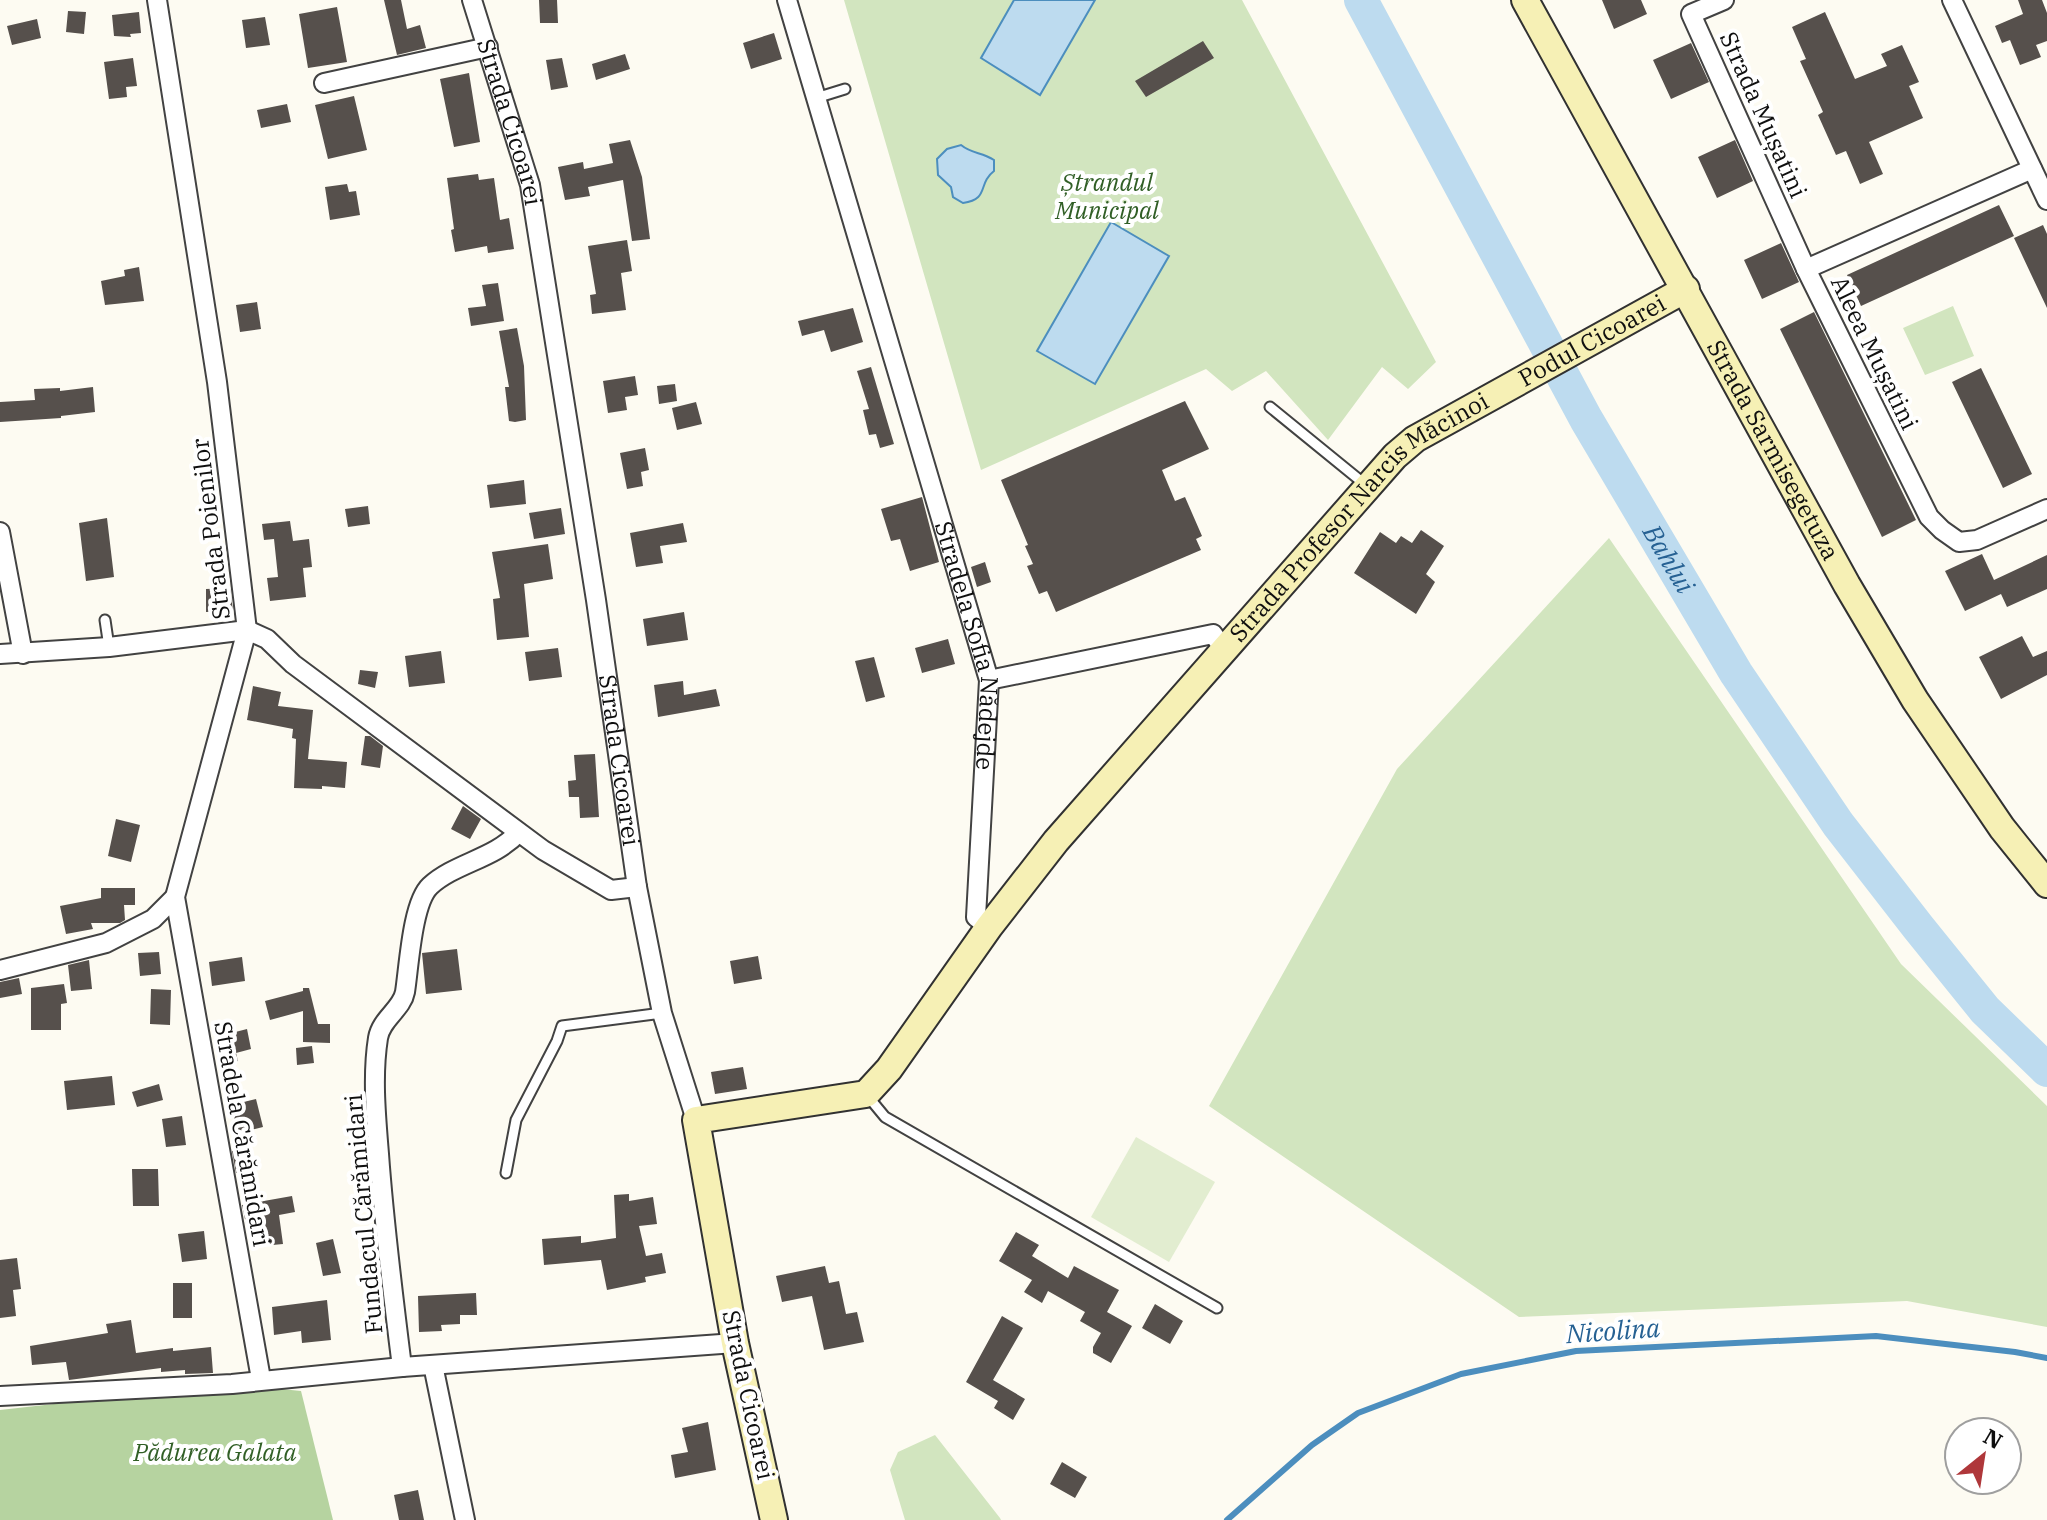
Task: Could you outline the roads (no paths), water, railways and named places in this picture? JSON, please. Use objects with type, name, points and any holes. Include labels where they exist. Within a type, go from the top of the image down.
[{"type":"street","name":"Strada Poienilor","points":[[157,0],[217,382],[247,630],[267,639],[293,664],[518,833],[611,890],[637,887]]},
{"type":"street","name":"Strada Cicoarei","points":[[472,0],[530,185],[596,600],[637,887],[662,1013],[696,1120],[735,1343],[774,1520]]},
{"type":"street","name":"Stradela Sofia Nădejde","points":[[787,0],[989,680],[976,917],[989,927]]},
{"type":"street","name":"Strada Sarmisegetuza","points":[[1525,0],[1847,585],[1915,700],[2002,828],[2047,884]]},
{"type":"street","name":"Strada Mușatini","points":[[1724,0],[1691,14],[1806,269]]},
{"type":"street","points":[[1952,0],[2047,200]]},
{"type":"street","points":[[324,83],[488,47]]},
{"type":"street","name":"Aleea Mușatini","points":[[2032,169],[1806,269],[1929,517],[1942,530],[1959,542],[1977,540],[2047,509]]},
{"type":"street","name":"Podul Cicoarei","points":[[1499,392],[1686,289]]},
{"type":"street","name":"Strada Profesor Narcis Măcinoi","points":[[989,927],[1056,841],[1395,456],[1415,439],[1499,392]]},
{"type":"street","points":[[0,532],[23,654]]},
{"type":"street","points":[[0,654],[109,647],[247,630]]},
{"type":"street","name":"Stradela Cărămidari","points":[[247,630],[175,897],[261,1379]]},
{"type":"street","name":"Strada Profesor Narcis Măcinoi","points":[[989,680],[1213,634],[1224,649]]},
{"type":"street","name":"Fundacul Cărămidari","points":[[402,1367],[382,1202],[375,1109],[378,1036],[385,1018],[404,997],[410,947],[422,900],[429,887],[506,846],[518,833]]},
{"type":"street","points":[[0,970],[106,943],[153,919],[175,897]]},
{"type":"street","points":[[696,1120],[866,1094],[889,1069],[989,927]]},
{"type":"street","points":[[0,1396],[203,1386],[402,1367],[735,1343]]},
{"type":"street","points":[[433,1365],[465,1520]]},
{"type":"lane","points":[[816,98],[845,89]]},
{"type":"lane","points":[[1270,407],[1370,488]]},
{"type":"lane","points":[[105,620],[109,647]]},
{"type":"lane","points":[[506,1173],[516,1120],[562,1026],[662,1013]]},
{"type":"lane","points":[[866,1094],[885,1117],[1217,1308]]},
{"type":"water","points":[[1014,0],[1095,0],[1040,95],[981,58]]},
{"type":"water","points":[[961,145],[994,160],[994,171],[980,195],[963,203],[953,197],[951,187],[938,175],[937,159],[947,149]]},
{"type":"water","points":[[1111,222],[1169,256],[1095,384],[1037,351]]},
{"type":"waterway","name":"Bahlui","points":[[1361,0],[1586,419],[1736,673],[1838,824],[1918,927],[1985,1010],[2047,1070]]},
{"type":"waterway","name":"Nicolina","points":[[1227,1520],[1312,1445],[1358,1413],[1461,1374],[1576,1351],[1876,1336],[2047,1358]]},
{"type":"park label","name":"Ștrandul Municipal","points":[[1107,197]]},
{"type":"park label","name":"Pădurea Galata","points":[[215,1453]]}]
